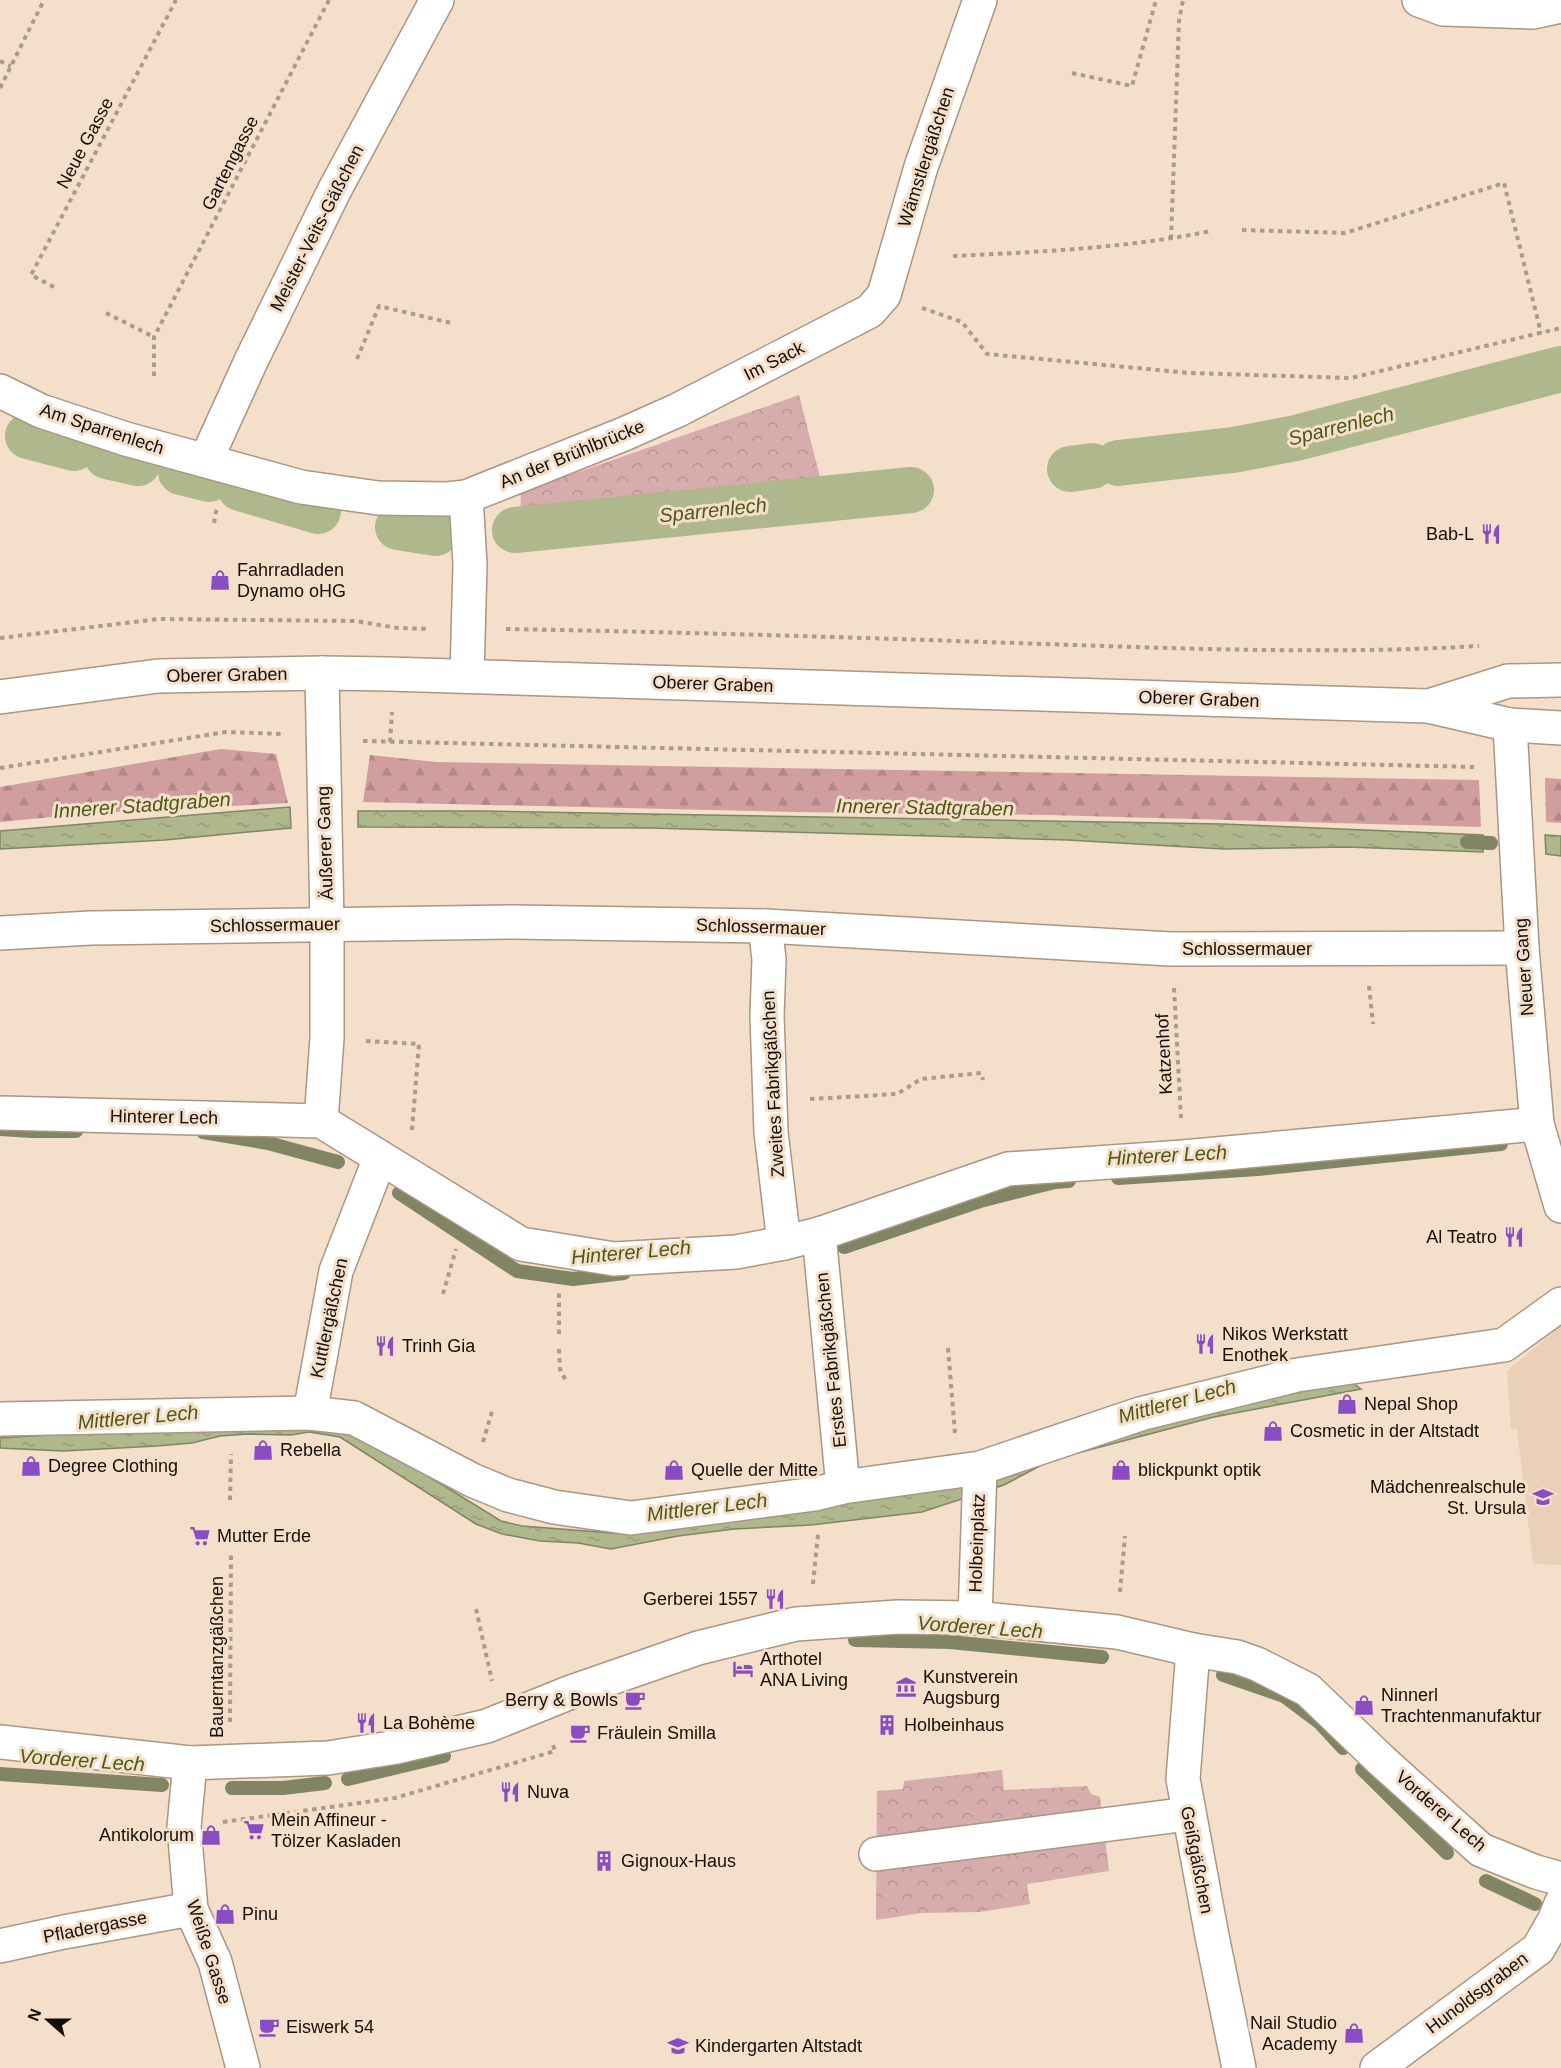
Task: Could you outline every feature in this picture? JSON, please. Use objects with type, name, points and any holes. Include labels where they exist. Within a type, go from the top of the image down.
[{"type":"street","name":"Meister-Veits-Gäßchen","points":[[206,460],[251,361],[329,201],[437,0]]},
{"type":"street","name":"Wämstlergäßchen","points":[[877,303],[921,167],[980,0]]},
{"type":"street","points":[[1419,0],[1443,9],[1533,12],[1561,6]]},
{"type":"street","name":"Im Sack","points":[[678,410],[877,303]]},
{"type":"street","name":"Am Sparrenlech","points":[[0,392],[41,411],[86,426],[206,460]]},
{"type":"street","name":"An der Brühlbrücke","points":[[206,460],[301,487],[359,497],[467,507],[678,410]]},
{"type":"street","points":[[467,507],[470,564],[467,676]]},
{"type":"street","name":"Oberer Graben","points":[[0,697],[158,676],[322,673],[1428,706],[1510,725],[1561,728]]},
{"type":"street","name":"Äußerer Gang","points":[[321,1121],[327,1038],[322,673]]},
{"type":"street","name":"Oberer Graben","points":[[1428,706],[1508,681],[1561,680]]},
{"type":"street","name":"Neuer Gang","points":[[1510,725],[1522,948],[1537,1124],[1561,1206]]},
{"type":"street","name":"Schlossermauer","points":[[0,933],[91,928],[513,922],[765,926],[1171,949],[1522,948]]},
{"type":"street","name":"Zweites Fabrikgäßchen","points":[[765,926],[769,959],[767,1016],[771,1132],[784,1243]]},
{"type":"street","name":"Hinterer Lech","points":[[0,1113],[321,1121]]},
{"type":"street","points":[[321,1121],[521,1244],[614,1259],[736,1251],[784,1243],[819,1234],[1008,1169],[1183,1158],[1537,1124]]},
{"type":"street","name":"Kuttlergäßchen","points":[[310,1413],[336,1271],[380,1158]]},
{"type":"street","name":"Erstes Fabrikgäßchen","points":[[819,1234],[843,1487]]},
{"type":"street","points":[[0,1419],[310,1413],[354,1418],[394,1437],[455,1472],[508,1495],[554,1506],[631,1518],[815,1494],[843,1487],[969,1470],[1140,1414],[1297,1375],[1504,1345],[1561,1304]]},
{"type":"street","name":"Holbeinplatz","points":[[969,1470],[975,1618]]},
{"type":"street","name":"Vorderer Lech","points":[[0,1742],[190,1763],[328,1758],[397,1747],[487,1726],[571,1692],[698,1648],[796,1624],[898,1617],[975,1618],[1117,1632],[1193,1650],[1237,1657],[1257,1664],[1308,1690],[1382,1761],[1481,1850],[1536,1872],[1561,1879]]},
{"type":"street","name":"Geißgäßchen","points":[[1193,1650],[1183,1779],[1239,2068]]},
{"type":"street","name":"Weiße Gasse","points":[[190,1763],[184,1827],[191,1909],[215,1962],[243,2068]]},
{"type":"street","points":[[876,1854],[1188,1814]]},
{"type":"street","name":"Hunoldsgraben","points":[[1377,2068],[1538,1948],[1561,1904]]},
{"type":"street","name":"Pfladergasse","points":[[0,1946],[191,1909]]},
{"type":"path","points":[[0,88],[44,0]]},
{"type":"path","name":"Neue Gasse","points":[[54,287],[31,275],[176,0]]},
{"type":"path","name":"Gartengasse","points":[[154,376],[154,338],[329,0]]},
{"type":"path","points":[[1072,73],[1132,86],[1156,0]]},
{"type":"path","points":[[1171,239],[1179,21],[1183,0]]},
{"type":"path","points":[[0,61],[11,66]]},
{"type":"path","points":[[1242,230],[1345,232],[1504,183],[1541,333]]},
{"type":"path","points":[[953,256],[1024,253],[1171,239],[1211,231]]},
{"type":"path","points":[[877,303],[962,322],[987,354],[1190,373],[1352,378],[1561,328]]},
{"type":"path","points":[[357,359],[380,306],[451,323]]},
{"type":"path","points":[[106,313],[154,338]]},
{"type":"path","points":[[0,638],[159,620],[356,621],[398,628],[434,629]]},
{"type":"path","points":[[526,629],[1118,646],[1400,651],[1481,646]]},
{"type":"path","points":[[0,768],[226,732],[290,734],[322,740],[1512,768]]},
{"type":"path","name":"Katzenhof","points":[[1171,949],[1183,1158]]},
{"type":"path","points":[[327,1038],[419,1044],[409,1176]]},
{"type":"path","points":[[770,1101],[897,1094],[921,1079],[981,1073],[983,1080]]},
{"type":"path","points":[[443,1294],[459,1240]]},
{"type":"path","points":[[559,1283],[559,1334]]},
{"type":"path","points":[[948,1348],[969,1470]]},
{"type":"path","points":[[559,1349],[560,1369],[567,1383]]},
{"type":"path","points":[[810,1623],[819,1524]]},
{"type":"path","points":[[1117,1632],[1125,1536]]},
{"type":"path","name":"Bauerntanzgäßchen","points":[[230,1762],[231,1552]]},
{"type":"path","points":[[476,1609],[500,1720]]},
{"type":"shaded area","name":"Mädchenrealschule St. Ursula","points":[[1561,1326],[1561,1565],[1533,1564],[1517,1429],[1511,1429],[1507,1371]]},
{"type":"green space","points":[[799,395],[821,481],[520,519],[521,492]]},
{"type":"green space","points":[[221,749],[276,754],[288,803],[94,813],[0,822],[0,787]]},
{"type":"green space","points":[[370,755],[436,762],[1479,780],[1481,827],[1049,815],[795,812],[363,802]]},
{"type":"green space","points":[[1545,778],[1561,779],[1561,823],[1546,822]]},
{"type":"green space","points":[[1002,1770],[1004,1790],[1087,1786],[1091,1794],[1100,1797],[1109,1871],[1027,1884],[1030,1904],[980,1912],[921,1913],[876,1920],[877,1791],[903,1789],[904,1781]]},
{"type":"water","points":[[290,807],[291,828],[165,840],[0,849],[0,831]]},
{"type":"water","points":[[358,811],[483,811],[1222,824],[1483,835],[1483,852],[1347,847],[1223,849],[1068,840],[651,828],[358,827]]},
{"type":"water","points":[[1545,835],[1561,836],[1561,856],[1546,854]]},
{"type":"water","points":[[1353,1383],[1361,1389],[1214,1417],[1051,1460],[1004,1485],[922,1512],[811,1525],[734,1529],[678,1536],[611,1549],[502,1534],[476,1524],[340,1437],[309,1432],[291,1435],[220,1436],[192,1443],[63,1451],[0,1448],[0,1438],[159,1428],[352,1429],[501,1521],[522,1526],[612,1533],[727,1514],[1247,1395]]},
{"type":"waterway","name":"Sparrenlech","points":[[1118,463],[1233,450],[1296,438],[1561,369]]},
{"type":"waterway","name":"Sparrenlech","points":[[28,436],[74,448]]},
{"type":"waterway","name":"Sparrenlech","points":[[107,456],[138,463]]},
{"type":"waterway","name":"Sparrenlech","points":[[1070,469],[1092,466]]},
{"type":"waterway","name":"Sparrenlech","points":[[181,472],[209,479]]},
{"type":"waterway","name":"Sparrenlech","points":[[240,488],[318,511]]},
{"type":"waterway","name":"Sparrenlech","points":[[515,530],[911,490]]},
{"type":"waterway","name":"Sparrenlech","points":[[398,527],[436,533]]},
{"type":"waterway","name":"Innerer Stadtgraben","points":[[1467,842],[1491,843]]},
{"type":"waterway","name":"Hinterer Lech","points":[[0,1129],[76,1131]]},
{"type":"waterway","name":"Hinterer Lech","points":[[203,1132],[268,1143],[338,1162]]},
{"type":"waterway","name":"Hinterer Lech","points":[[1118,1178],[1258,1169],[1501,1144]]},
{"type":"waterway","name":"Hinterer Lech","points":[[844,1247],[980,1201],[1055,1182],[1069,1181]]},
{"type":"waterway","name":"Hinterer Lech","points":[[399,1193],[517,1271],[573,1279],[624,1273]]},
{"type":"waterway","name":"Vorderer Lech","points":[[855,1640],[950,1642],[1102,1657]]},
{"type":"waterway","name":"Vorderer Lech","points":[[1223,1675],[1284,1696],[1320,1723],[1343,1748]]},
{"type":"waterway","name":"Vorderer Lech","points":[[348,1779],[444,1756]]},
{"type":"waterway","name":"Vorderer Lech","points":[[1362,1769],[1447,1853]]},
{"type":"waterway","name":"Vorderer Lech","points":[[0,1774],[162,1785]]},
{"type":"waterway","name":"Vorderer Lech","points":[[232,1788],[283,1788],[325,1783]]},
{"type":"waterway","name":"Vorderer Lech","points":[[1486,1881],[1535,1904]]},
{"type":"place","name":"Bab-L","points":[[1491,534]]},
{"type":"place","name":"Fahrradladen Dynamo oHG","points":[[220,580]]},
{"type":"place","name":"Al Teatro","points":[[1514,1237]]},
{"type":"place","name":"Nikos Werkstatt Enothek","points":[[1205,1344]]},
{"type":"place","name":"Trinh Gia","points":[[385,1346]]},
{"type":"place","name":"Nepal Shop","points":[[1347,1404]]},
{"type":"place","name":"Cosmetic in der Altstadt","points":[[1273,1431]]},
{"type":"place","name":"Rebella","points":[[263,1450]]},
{"type":"place","name":"Degree Clothing","points":[[31,1466]]},
{"type":"place","name":"Quelle der Mitte","points":[[674,1470]]},
{"type":"place","name":"blickpunkt optik","points":[[1121,1470]]},
{"type":"place","name":"Mädchenrealschule St. Ursula","points":[[1543,1497]]},
{"type":"place","name":"Mutter Erde","points":[[200,1536]]},
{"type":"place","name":"Gerberei 1557","points":[[775,1599]]},
{"type":"place","name":"Arthotel ANA Living","points":[[743,1669]]},
{"type":"place","name":"Kunstverein Augsburg","points":[[906,1687]]},
{"type":"place","name":"Berry & Bowls","points":[[635,1700]]},
{"type":"place","name":"Ninnerl Trachtenmanufaktur","points":[[1364,1705]]},
{"type":"place","name":"La Bohème","points":[[366,1723]]},
{"type":"place","name":"Holbeinhaus","points":[[887,1725]]},
{"type":"place","name":"Fräulein Smilla","points":[[580,1733]]},
{"type":"place","name":"Nuva","points":[[510,1792]]},
{"type":"place","name":"Mein Affineur - Tölzer Kasladen","points":[[254,1830]]},
{"type":"place","name":"Antikolorum","points":[[211,1835]]},
{"type":"place","name":"Gignoux-Haus","points":[[604,1861]]},
{"type":"place","name":"Pinu","points":[[225,1914]]},
{"type":"place","name":"Eiswerk 54","points":[[269,2027]]},
{"type":"place","name":"Nail Studio Academy","points":[[1354,2033]]},
{"type":"place","name":"Kindergarten Altstadt","points":[[678,2046]]},
{"type":"water label","name":"Mittlerer Lech","points":[[1177,1401]]},
{"type":"water label","name":"Mittlerer Lech","points":[[138,1417]]},
{"type":"water label","name":"Mittlerer Lech","points":[[707,1507]]}]
